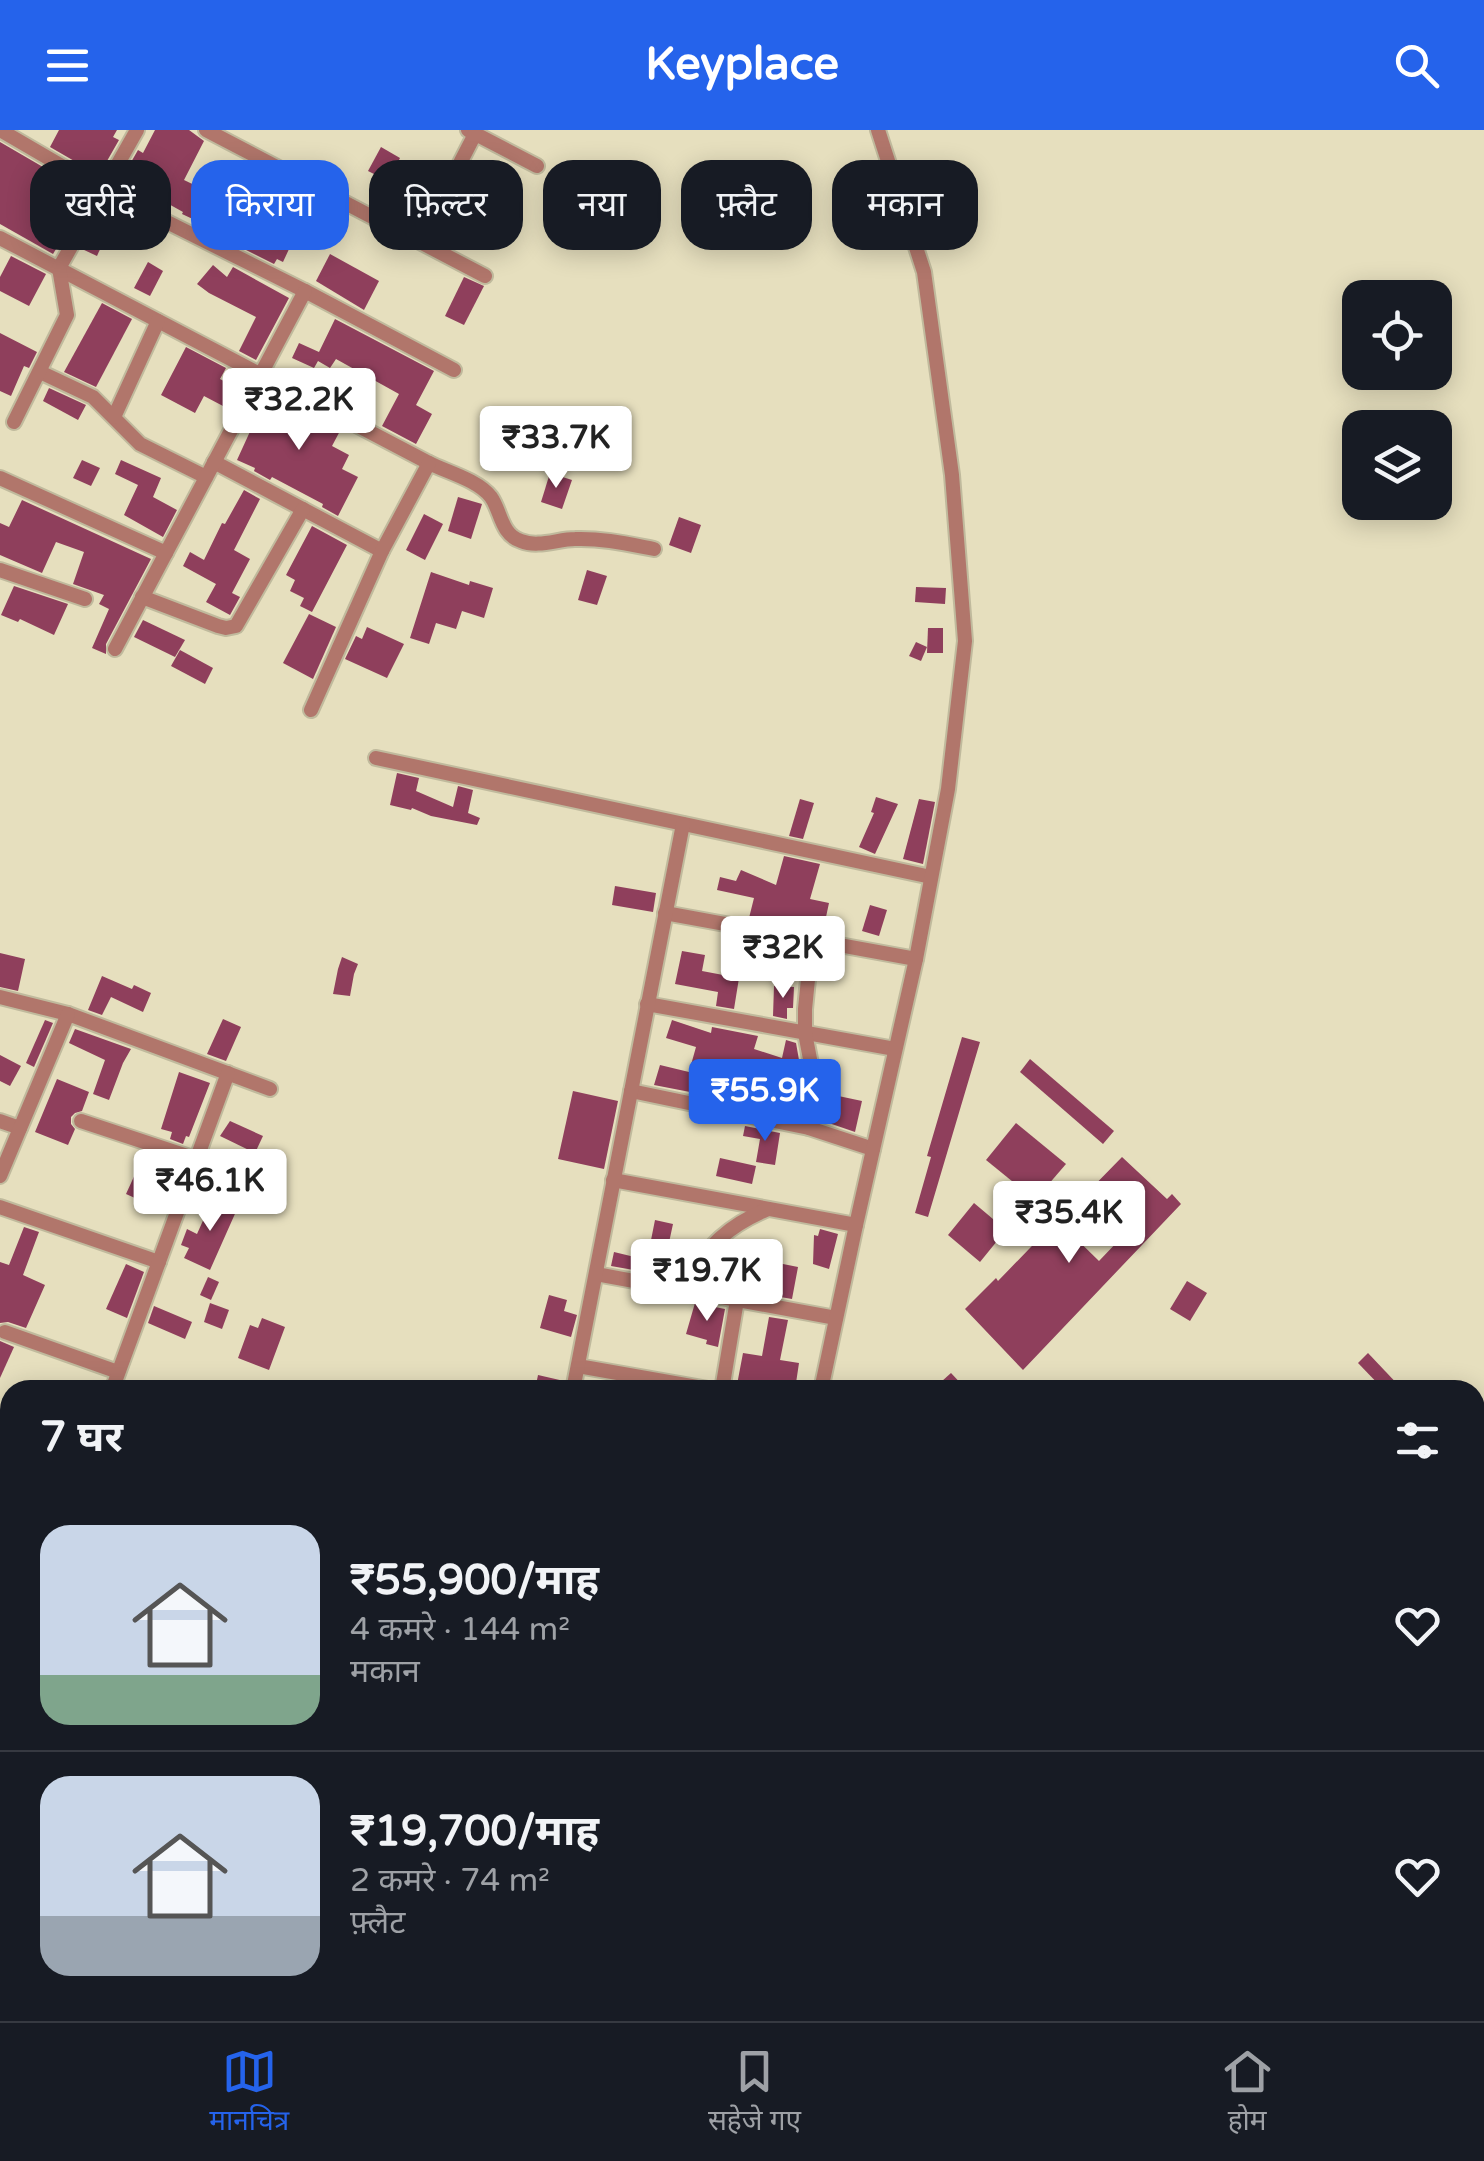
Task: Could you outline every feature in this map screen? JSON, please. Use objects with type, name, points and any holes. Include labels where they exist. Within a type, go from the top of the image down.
[{"type":"street","points":[[120,160],[137,130]]},
{"type":"street","points":[[206,130],[369,215]]},
{"type":"street","points":[[824,1380],[916,959],[948,790],[965,641],[952,475],[924,272],[878,130]]},
{"type":"street","points":[[7,132],[53,160]]},
{"type":"street","points":[[458,160],[471,132],[536,166]]},
{"type":"street","points":[[171,224],[454,370]]},
{"type":"street","points":[[1,242],[59,268],[482,489],[492,497],[511,536],[522,542],[536,544],[573,538],[654,549]]},
{"type":"street","points":[[14,422],[67,315],[59,268],[69,250]]},
{"type":"street","points":[[437,250],[485,276]]},
{"type":"street","points":[[115,648],[305,292]]},
{"type":"street","points":[[114,417],[158,321]]},
{"type":"street","points":[[40,372],[93,397],[140,444],[206,477]]},
{"type":"street","points":[[214,462],[382,550]]},
{"type":"street","points":[[311,710],[382,550],[428,463]]},
{"type":"street","points":[[0,478],[166,552]]},
{"type":"street","points":[[142,597],[218,626],[236,626],[302,509]]},
{"type":"street","points":[[0,570],[85,599]]},
{"type":"street","points":[[376,758],[931,877]]},
{"type":"street","points":[[575,1380],[683,824]]},
{"type":"street","points":[[665,913],[916,959]]},
{"type":"street","points":[[809,1128],[815,1086],[806,1033],[806,986],[812,940]]},
{"type":"street","points":[[0,997],[68,1014],[270,1088]]},
{"type":"street","points":[[648,1004],[895,1049]]},
{"type":"street","points":[[0,1176],[68,1014]]},
{"type":"street","points":[[115,1380],[228,1073]]},
{"type":"street","points":[[631,1090],[809,1128],[873,1149]]},
{"type":"street","points":[[0,1121],[20,1128]]},
{"type":"street","points":[[81,1121],[196,1159]]},
{"type":"street","points":[[613,1180],[856,1225]]},
{"type":"street","points":[[0,1207],[159,1262]]},
{"type":"street","points":[[678,1289],[726,1231],[768,1209]]},
{"type":"street","points":[[596,1274],[836,1318]]},
{"type":"street","points":[[724,1380],[736,1300]]},
{"type":"street","points":[[5,1332],[118,1372]]},
{"type":"street","points":[[578,1366],[657,1380]]},
{"type":"building","points":[[59,130],[117,130],[113,137],[119,140],[108,160],[72,160],[50,147]]},
{"type":"building","points":[[155,130],[189,130],[204,141],[184,180],[191,183],[191,218],[171,205],[171,160],[132,160],[138,150],[143,153]]},
{"type":"building","points":[[0,142],[31,160],[30,241],[0,224]]},
{"type":"building","points":[[381,147],[400,158],[399,160],[374,160]]},
{"type":"building","points":[[246,250],[289,250],[283,262],[277,259],[274,264]]},
{"type":"building","points":[[330,254],[379,281],[364,310],[316,281]]},
{"type":"building","points":[[11,256],[46,274],[29,306],[0,291],[0,277]]},
{"type":"building","points":[[148,262],[163,271],[150,296],[134,288]]},
{"type":"building","points":[[213,265],[227,277],[233,267],[289,298],[256,360],[239,351],[256,317],[197,284]]},
{"type":"building","points":[[464,277],[484,286],[464,325],[445,316]]},
{"type":"building","points":[[102,303],[132,319],[96,387],[64,372]]},
{"type":"building","points":[[335,319],[434,371],[416,405],[432,414],[416,444],[382,426],[399,394],[336,359],[330,368],[318,361],[314,368],[292,358],[299,343],[319,352]]},
{"type":"building","points":[[0,333],[37,352],[29,368],[24,366],[11,396],[0,391]]},
{"type":"building","points":[[186,347],[226,368],[220,379],[233,386],[223,406],[204,396],[195,413],[161,395]]},
{"type":"building","points":[[49,388],[86,405],[78,420],[43,401]]},
{"type":"building","points":[[272,393],[341,429],[332,446],[349,455],[342,469],[358,477],[338,516],[323,504],[237,460]]},
{"type":"building","points":[[82,460],[100,468],[91,486],[73,478]]},
{"type":"building","points":[[121,460],[161,478],[153,497],[177,510],[163,537],[124,515],[138,485],[115,474]]},
{"type":"building","points":[[550,473],[572,480],[562,509],[541,502]]},
{"type":"building","points":[[244,490],[260,499],[234,550],[250,559],[232,593],[240,597],[230,615],[206,602],[216,584],[183,566],[190,552],[204,560]]},
{"type":"building","points":[[458,497],[482,504],[471,539],[448,531]]},
{"type":"building","points":[[22,500],[151,559],[106,644],[106,654],[92,648],[109,609],[99,604],[104,595],[73,584],[84,552],[56,542],[42,573],[0,555],[0,523],[9,527]]},
{"type":"building","points":[[424,514],[443,524],[425,560],[406,550]]},
{"type":"building","points":[[679,517],[701,525],[691,553],[669,545]]},
{"type":"building","points":[[312,526],[347,545],[312,612],[300,606],[304,598],[290,591],[295,580],[286,575]]},
{"type":"building","points":[[587,570],[607,576],[597,605],[578,600]]},
{"type":"building","points":[[431,572],[469,585],[470,581],[493,588],[484,618],[462,611],[456,629],[436,623],[429,644],[410,638]]},
{"type":"building","points":[[14,586],[68,604],[54,635],[1,615]]},
{"type":"building","points":[[916,587],[946,588],[945,604],[915,602]]},
{"type":"building","points":[[309,614],[336,627],[313,679],[283,663]]},
{"type":"building","points":[[143,620],[185,640],[175,657],[134,637]]},
{"type":"building","points":[[367,627],[404,644],[387,678],[345,659],[356,636],[362,639]]},
{"type":"building","points":[[928,628],[943,628],[943,653],[927,653]]},
{"type":"building","points":[[916,642],[927,647],[921,661],[909,656]]},
{"type":"building","points":[[180,650],[213,668],[205,684],[171,666]]},
{"type":"building","points":[[397,773],[419,778],[416,791],[453,807],[458,786],[473,790],[468,813],[480,818],[477,825],[390,805]]},
{"type":"building","points":[[876,797],[898,804],[875,854],[859,847],[874,813],[871,812]]},
{"type":"building","points":[[800,799],[814,803],[803,839],[789,836]]},
{"type":"building","points":[[919,799],[935,802],[923,864],[903,859]]},
{"type":"building","points":[[784,856],[820,864],[810,899],[829,903],[823,931],[749,918],[754,898],[717,890],[720,877],[736,881],[741,870],[776,885]]},
{"type":"building","points":[[615,886],[656,893],[653,912],[612,905]]},
{"type":"building","points":[[870,905],[887,910],[879,936],[862,931]]},
{"type":"building","points":[[682,951],[705,955],[702,971],[739,978],[734,1009],[716,1006],[718,992],[675,984]]},
{"type":"building","points":[[0,953],[25,959],[18,991],[0,987]]},
{"type":"building","points":[[342,957],[358,964],[350,996],[333,994]]},
{"type":"building","points":[[102,976],[151,993],[143,1012],[111,997],[102,1015],[88,1010]]},
{"type":"building","points":[[774,986],[794,987],[793,1008],[787,1008],[787,1019],[773,1016]]},
{"type":"building","points":[[223,1019],[241,1027],[226,1061],[207,1054]]},
{"type":"building","points":[[45,1020],[53,1023],[34,1067],[26,1063]]},
{"type":"building","points":[[672,1020],[711,1033],[712,1027],[758,1036],[754,1049],[782,1058],[786,1040],[796,1043],[799,1060],[790,1113],[749,1105],[733,1098],[735,1092],[694,1080],[690,1092],[654,1085],[660,1065],[689,1072],[696,1047],[666,1038]]},
{"type":"building","points":[[75,1029],[131,1049],[109,1100],[93,1094],[105,1060],[69,1043]]},
{"type":"building","points":[[962,1037],[980,1042],[928,1217],[915,1213],[931,1157],[927,1156]]},
{"type":"building","points":[[0,1055],[21,1066],[10,1086],[0,1081]]},
{"type":"building","points":[[1030,1059],[1114,1131],[1103,1144],[1020,1072]]},
{"type":"building","points":[[179,1072],[210,1083],[183,1144],[170,1139],[172,1132],[161,1129]]},
{"type":"building","points":[[57,1079],[89,1092],[82,1111],[71,1117],[75,1129],[68,1145],[35,1132]]},
{"type":"building","points":[[573,1091],[618,1101],[604,1169],[558,1159]]},
{"type":"building","points":[[829,1094],[862,1101],[855,1132],[823,1121]]},
{"type":"building","points":[[230,1121],[263,1136],[255,1153],[220,1136]]},
{"type":"building","points":[[1016,1123],[1066,1164],[1035,1200],[986,1160]]},
{"type":"building","points":[[745,1126],[780,1133],[775,1165],[756,1162],[760,1139],[743,1136]]},
{"type":"building","points":[[1122,1157],[1167,1199],[1172,1194],[1181,1204],[1023,1370],[965,1309],[1057,1220],[1099,1261],[1120,1239],[1080,1200]]},
{"type":"building","points":[[720,1158],[756,1166],[752,1184],[716,1176]]},
{"type":"building","points":[[142,1159],[161,1167],[153,1186],[172,1194],[166,1212],[126,1194]]},
{"type":"building","points":[[214,1196],[238,1207],[210,1270],[184,1258],[189,1248],[181,1245],[187,1229],[197,1234]]},
{"type":"building","points":[[974,1203],[1006,1230],[980,1262],[948,1235]]},
{"type":"building","points":[[655,1220],[673,1224],[662,1275],[611,1266],[614,1252],[647,1260]]},
{"type":"building","points":[[24,1227],[39,1232],[23,1275],[45,1285],[26,1328],[0,1323],[0,1262],[9,1265]]},
{"type":"building","points":[[820,1229],[838,1234],[829,1269],[813,1264],[814,1235],[818,1236]]},
{"type":"building","points":[[773,1262],[798,1267],[792,1299],[763,1294]]},
{"type":"building","points":[[126,1264],[144,1272],[127,1318],[106,1309]]},
{"type":"building","points":[[208,1277],[219,1282],[211,1300],[200,1295]]},
{"type":"building","points":[[1187,1281],[1207,1293],[1190,1321],[1170,1309]]},
{"type":"building","points":[[549,1295],[567,1300],[564,1311],[577,1315],[571,1337],[540,1328]]},
{"type":"building","points":[[210,1303],[229,1310],[222,1329],[204,1322]]},
{"type":"building","points":[[695,1303],[725,1309],[718,1347],[686,1334]]},
{"type":"building","points":[[154,1306],[192,1322],[185,1339],[148,1323]]},
{"type":"building","points":[[769,1317],[788,1320],[780,1360],[799,1363],[796,1380],[738,1380],[743,1353],[762,1356]]},
{"type":"building","points":[[262,1318],[285,1327],[269,1370],[238,1358],[250,1325],[258,1328]]},
{"type":"building","points":[[0,1341],[14,1347],[0,1378]]},
{"type":"building","points":[[1368,1353],[1394,1380],[1374,1380],[1358,1363]]}]
